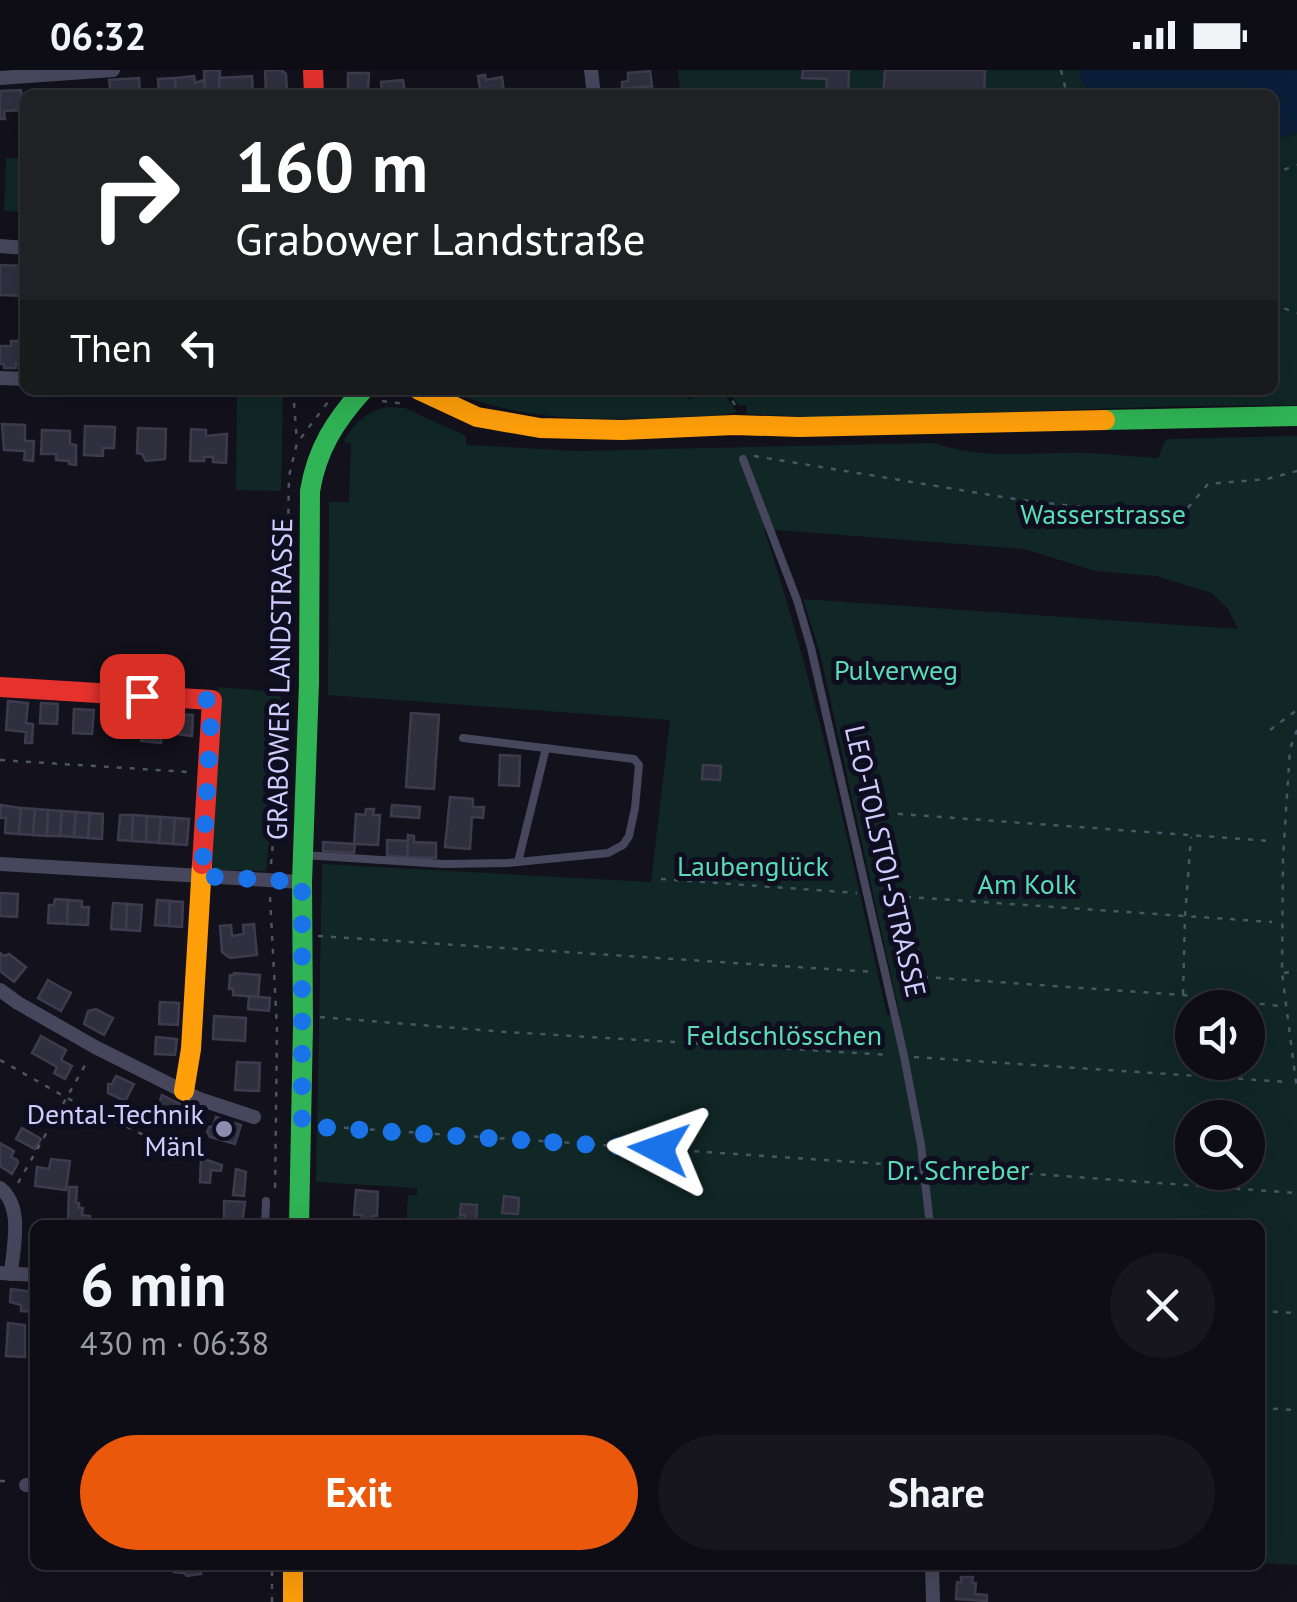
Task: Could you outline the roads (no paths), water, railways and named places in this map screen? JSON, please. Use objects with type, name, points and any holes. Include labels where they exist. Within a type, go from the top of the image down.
[{"type":"main road","name":"GRABOWER LANDSTRASSE","points":[[300,1220],[302,882],[312,476],[325,437],[359,395]]},
{"type":"main road","points":[[430,395],[477,417],[560,430],[1297,416]]},
{"type":"main road","points":[[0,686],[212,700],[191,1049],[184,1091]]},
{"type":"main road","points":[[292,1602],[293,1570]]},
{"type":"street","points":[[0,78],[113,70]]},
{"type":"street","points":[[0,864],[302,882]]},
{"type":"street","points":[[0,990],[95,1046],[199,1099],[254,1117]]},
{"type":"street","points":[[5,1193],[14,1210],[6,1273]]},
{"type":"street","points":[[932,1570],[932,1602]]},
{"type":"lane","name":"LEO-TOLSTOI-STRASSE","points":[[744,459],[802,616],[904,1056],[929,1220]]},
{"type":"lane","points":[[303,855],[444,864],[518,862],[608,853],[629,836],[638,765],[634,759],[463,738]]},
{"type":"lane","points":[[518,862],[546,748]]},
{"type":"lane","points":[[266,1200],[266,1220]]},
{"type":"water","points":[[1080,70],[1297,70],[1297,133],[1278,139],[1278,90],[1088,90]]},
{"type":"place","name":"Dental-Technik Mänl","points":[[224,1129]]},
{"type":"park label","name":"Wasserstrasse","points":[[1103,513]]},
{"type":"park label","name":"Pulverweg","points":[[896,669]]},
{"type":"park label","name":"Laubenglück","points":[[753,865]]},
{"type":"park label","name":"Am Kolk","points":[[1027,883]]},
{"type":"park label","name":"Feldschlösschen","points":[[784,1034]]},
{"type":"park label","name":"Dr. Schreber","points":[[958,1169]]}]
